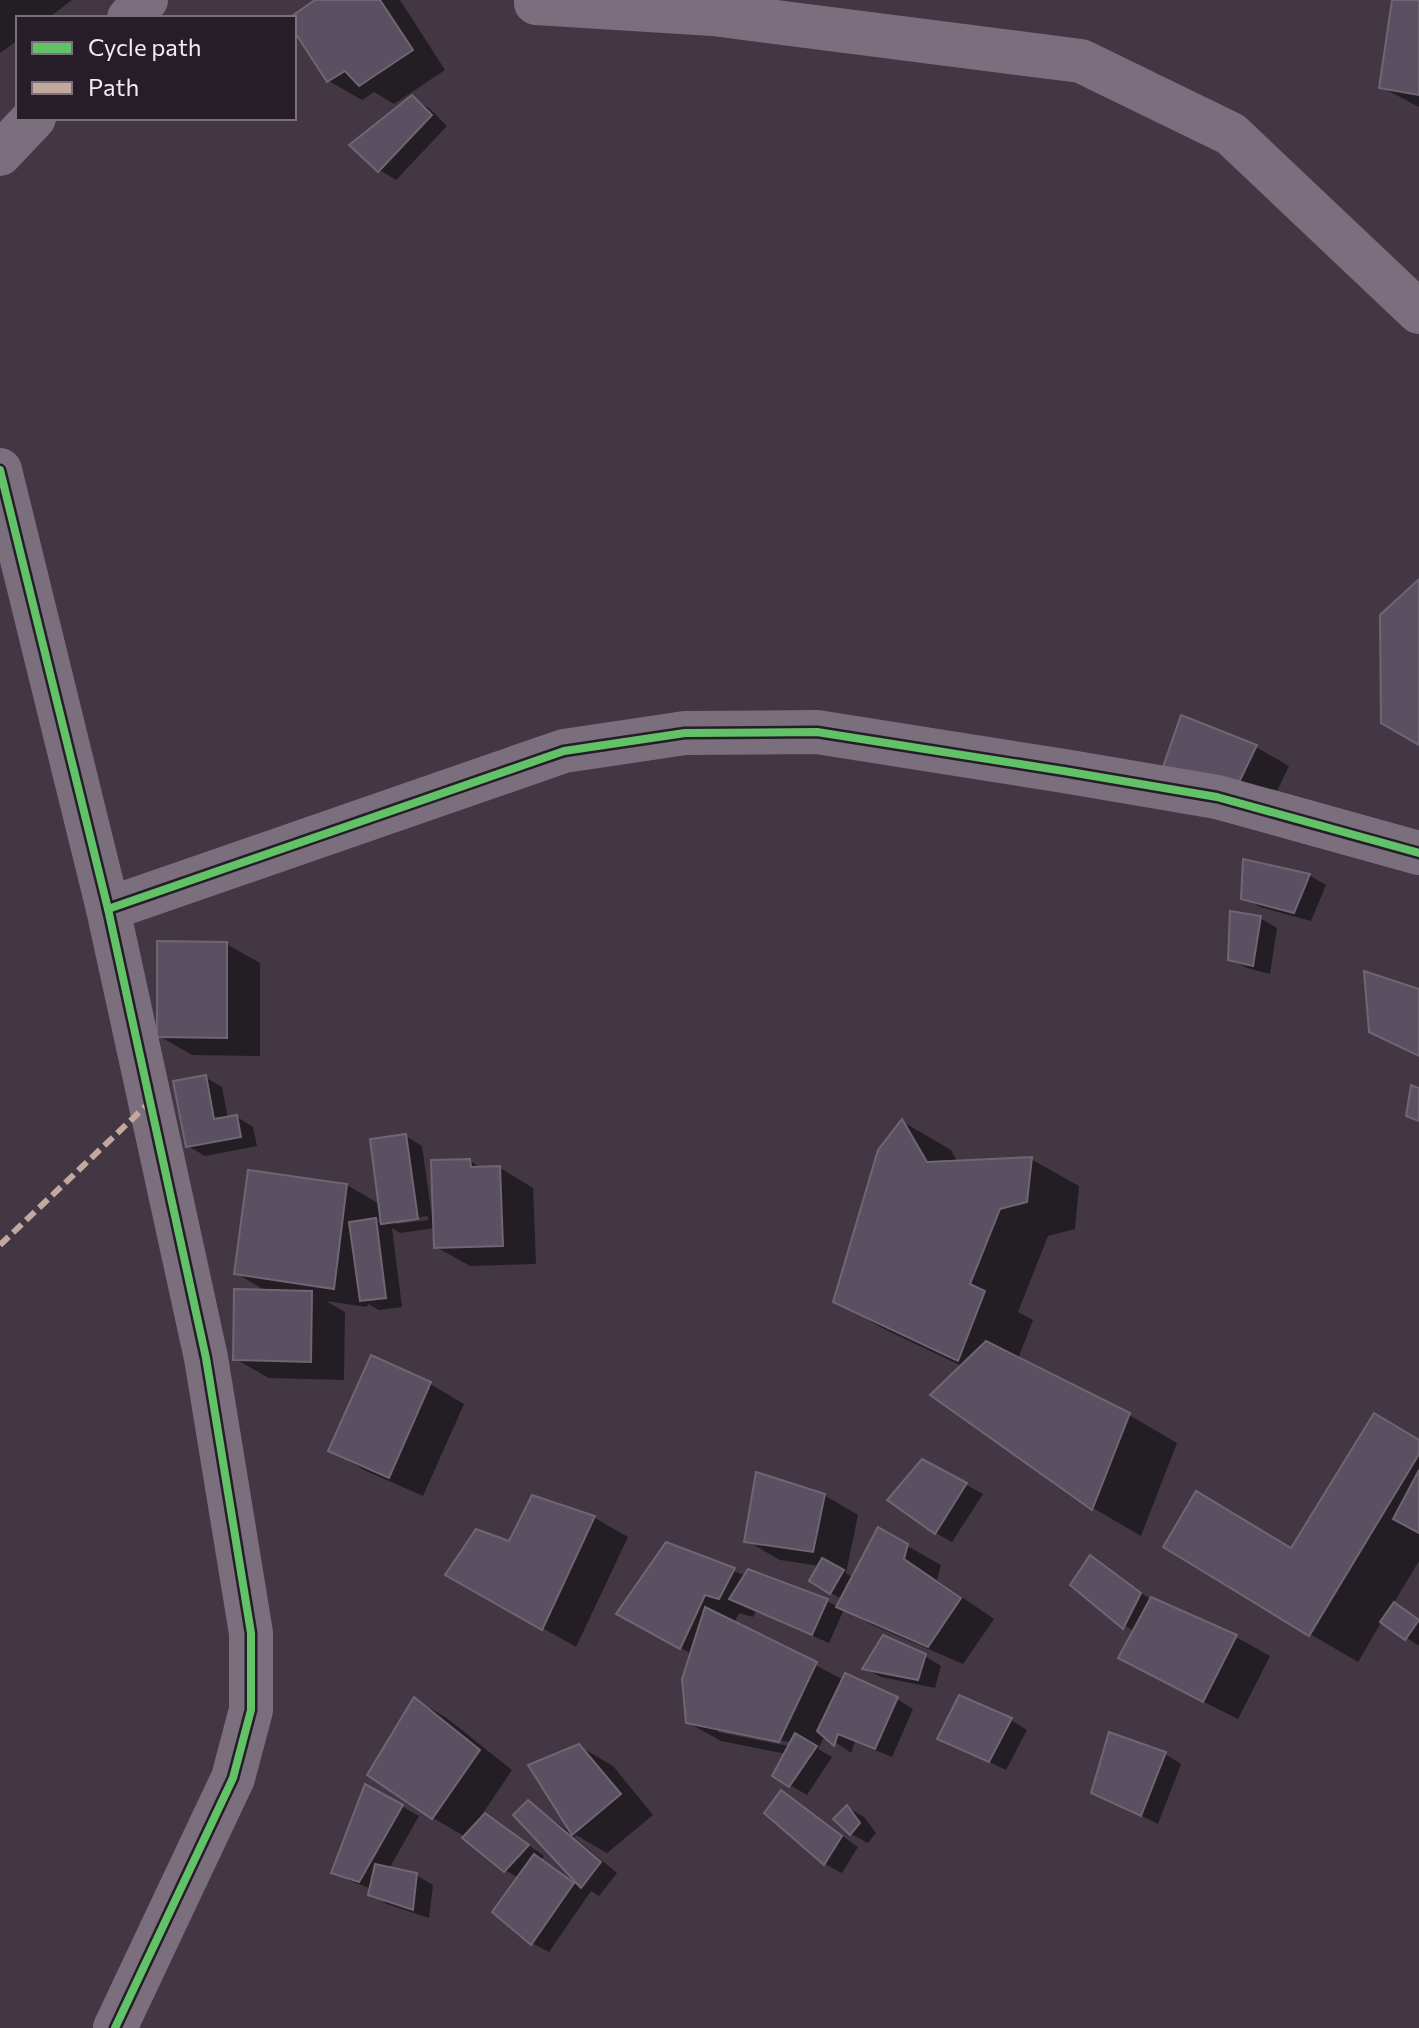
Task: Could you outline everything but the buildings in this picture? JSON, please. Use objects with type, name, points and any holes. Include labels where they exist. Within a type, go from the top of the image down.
[{"type":"street","points":[[131,16],[146,0]]},
{"type":"street","points":[[536,3],[713,14],[1081,61],[1231,134],[1419,312]]},
{"type":"street","points":[[0,154],[32,120]]},
{"type":"street","points":[[0,470],[108,909],[206,1358],[251,1633],[251,1710],[233,1778],[115,2028]]},
{"type":"street","points":[[108,909],[564,751],[685,733],[817,732],[1064,771],[1217,797],[1419,853]]},
{"type":"marked path","points":[[0,1245],[150,1102]]},
{"type":"cycle path","points":[[0,470],[108,909],[206,1358],[251,1633],[251,1710],[233,1778],[115,2028]]},
{"type":"cycle path","points":[[108,909],[564,751],[685,733],[817,732],[1064,771],[1217,797],[1419,853]]}]
